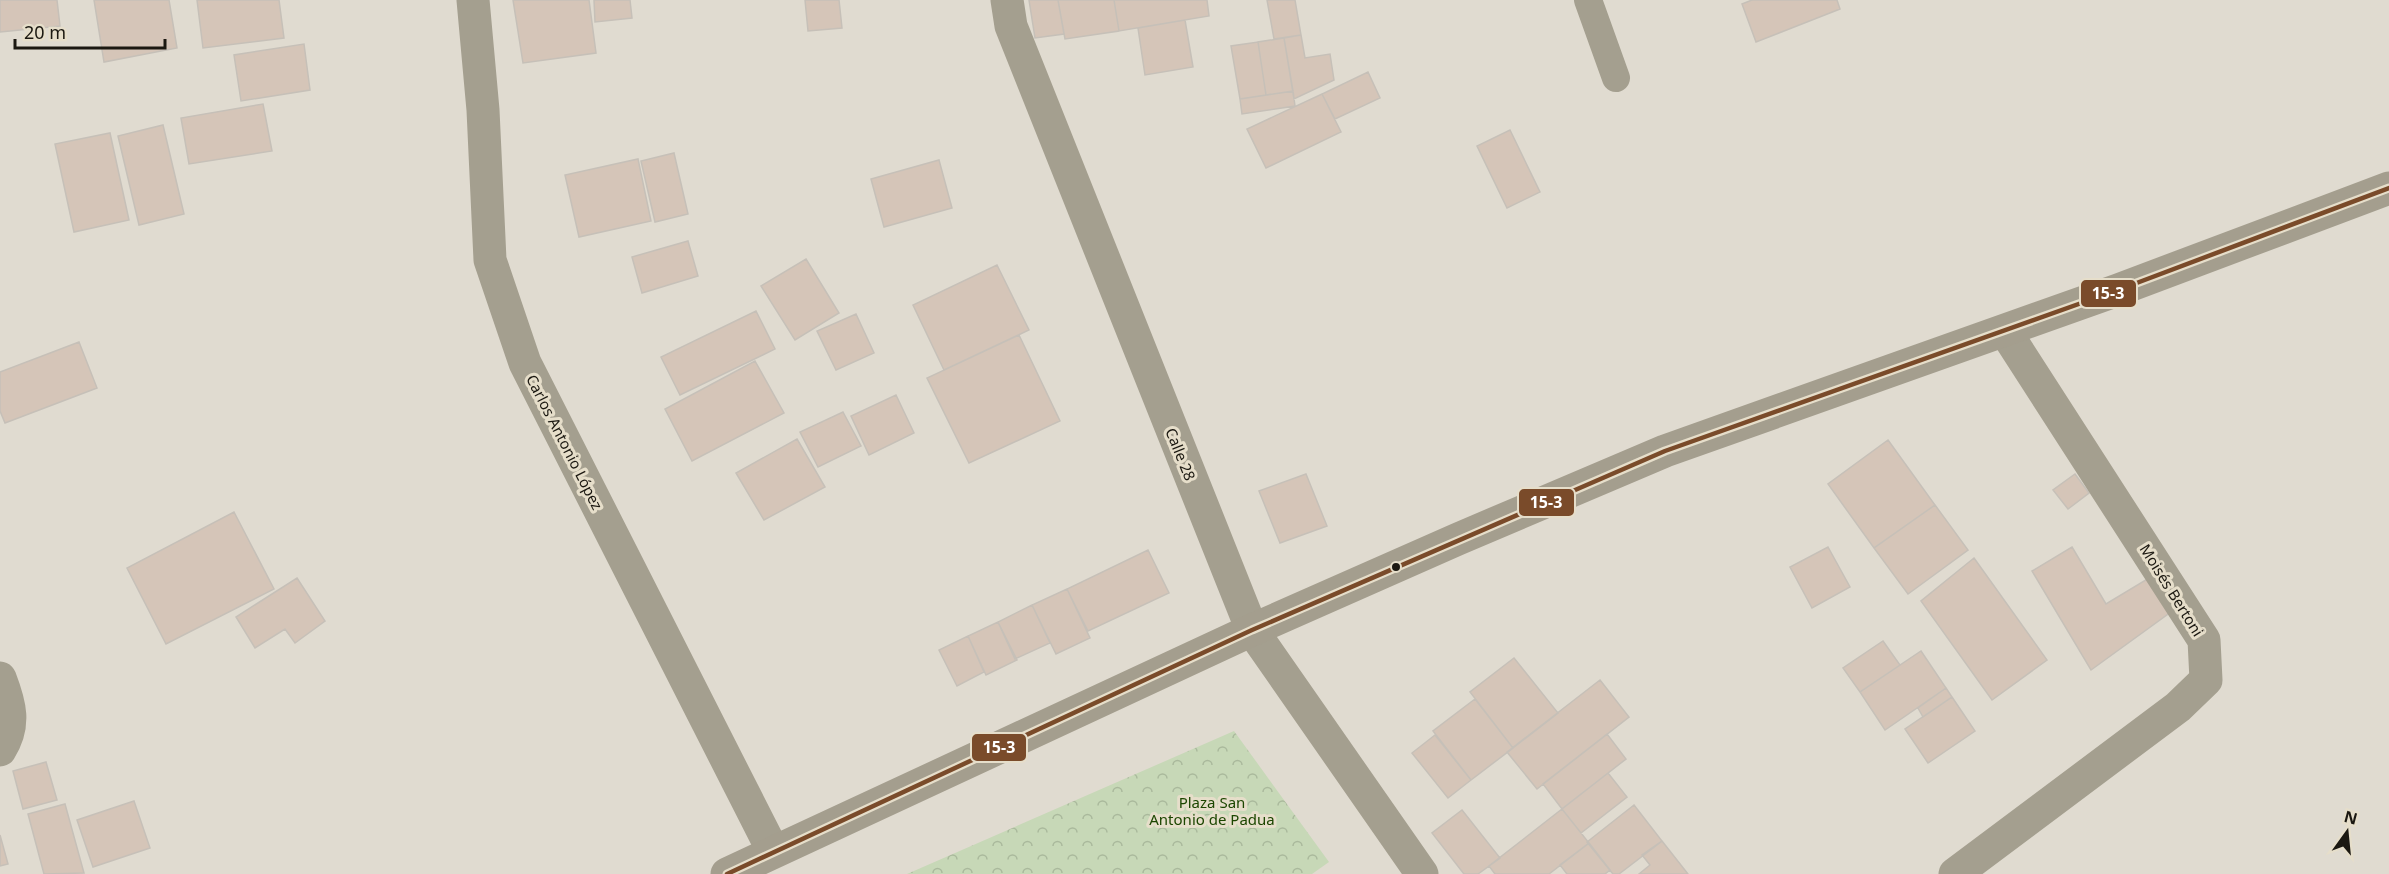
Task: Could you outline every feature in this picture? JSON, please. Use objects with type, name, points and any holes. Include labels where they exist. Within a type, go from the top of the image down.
[{"type":"main road","points":[[727,874],[1252,630],[1458,538],[1665,451],[2006,331],[2389,188]]},
{"type":"street","name":"Carlos Antonio López","points":[[473,0],[483,110],[490,260],[525,363],[773,851]]},
{"type":"street","name":"Calle 28","points":[[1006,0],[1011,27],[1252,630],[1422,874]]},
{"type":"street","name":"Moisés Bertoni","points":[[1955,874],[2178,707],[2206,680],[2204,640],[2006,331]]},
{"type":"street","points":[[0,678],[9,702],[10,733],[0,750]]},
{"type":"lane","points":[[1588,0],[1616,78]]},
{"type":"green space","name":"Plaza San Antonio de Padua","points":[[1234,731],[1329,862],[1312,874],[907,874]]},
{"type":"building","points":[[0,0],[57,0],[60,26],[0,32]]},
{"type":"building","points":[[94,0],[169,0],[177,48],[104,62]]},
{"type":"building","points":[[197,0],[279,0],[284,38],[203,48]]},
{"type":"building","points":[[513,0],[589,0],[596,53],[523,63]]},
{"type":"building","points":[[594,0],[630,0],[632,18],[595,22]]},
{"type":"building","points":[[805,0],[839,0],[842,28],[808,31]]},
{"type":"building","points":[[1029,0],[1058,0],[1064,34],[1035,38]]},
{"type":"building","points":[[1058,0],[1114,0],[1119,31],[1065,39]]},
{"type":"building","points":[[1114,0],[1207,0],[1209,16],[1119,31]]},
{"type":"building","points":[[1267,0],[1295,0],[1301,35],[1274,39]]},
{"type":"building","points":[[1752,0],[1837,0],[1840,9],[1756,42],[1742,4]]},
{"type":"building","points":[[1185,20],[1193,67],[1145,75],[1138,28]]},
{"type":"building","points":[[1301,35],[1305,58],[1330,54],[1334,80],[1294,99],[1284,38]]},
{"type":"building","points":[[1284,38],[1293,91],[1266,95],[1258,42]]},
{"type":"building","points":[[1258,42],[1266,95],[1240,99],[1231,46]]},
{"type":"building","points":[[304,44],[310,90],[241,101],[234,55]]},
{"type":"building","points":[[1368,72],[1380,98],[1335,119],[1322,94]]},
{"type":"building","points":[[1293,91],[1295,106],[1242,114],[1240,99]]},
{"type":"building","points":[[1322,94],[1341,132],[1266,168],[1247,129]]},
{"type":"building","points":[[263,104],[272,151],[189,164],[181,118]]},
{"type":"building","points":[[163,125],[184,214],[139,225],[118,136]]},
{"type":"building","points":[[1510,130],[1540,192],[1507,208],[1477,146]]},
{"type":"building","points":[[110,133],[129,220],[74,232],[55,144]]},
{"type":"building","points":[[674,153],[688,214],[655,222],[641,161]]},
{"type":"building","points":[[638,159],[651,221],[579,237],[565,175]]},
{"type":"building","points":[[939,160],[952,208],[884,227],[871,179]]},
{"type":"building","points":[[688,241],[698,276],[642,293],[632,257]]},
{"type":"building","points":[[806,259],[839,313],[795,340],[761,286]]},
{"type":"building","points":[[997,265],[1029,330],[944,370],[913,305]]},
{"type":"building","points":[[756,311],[775,349],[680,395],[661,357]]},
{"type":"building","points":[[856,314],[874,353],[836,370],[817,331]]},
{"type":"building","points":[[1019,335],[1060,421],[969,463],[927,378]]},
{"type":"building","points":[[79,342],[97,388],[5,423],[0,411],[0,372]]},
{"type":"building","points":[[755,361],[784,413],[692,461],[665,409]]},
{"type":"building","points":[[896,395],[914,433],[869,455],[851,416]]},
{"type":"building","points":[[843,412],[861,446],[818,467],[800,432]]},
{"type":"building","points":[[797,439],[825,487],[764,520],[736,473]]},
{"type":"building","points":[[1888,440],[1935,505],[1874,548],[1828,484]]},
{"type":"building","points":[[1306,474],[1327,526],[1280,543],[1259,491]]},
{"type":"building","points":[[2075,474],[2089,493],[2068,509],[2053,490]]},
{"type":"building","points":[[1935,505],[1968,550],[1908,594],[1874,548]]},
{"type":"building","points":[[234,512],[274,589],[166,644],[127,568]]},
{"type":"building","points":[[1828,547],[1850,587],[1812,608],[1790,567]]},
{"type":"building","points":[[2072,547],[2106,604],[2154,575],[2175,609],[2091,670],[2032,571]]},
{"type":"building","points":[[1148,550],[1169,593],[1088,631],[1067,589]]},
{"type":"building","points":[[1974,558],[2047,660],[1992,700],[1921,601]]},
{"type":"building","points":[[297,578],[325,621],[295,643],[285,629],[255,648],[236,617]]},
{"type":"building","points":[[1067,589],[1090,638],[1056,654],[1032,605]]},
{"type":"building","points":[[1032,605],[1050,643],[1015,659],[998,622]]},
{"type":"building","points":[[998,622],[1017,660],[986,675],[968,636]]},
{"type":"building","points":[[968,636],[984,672],[957,686],[939,650]]},
{"type":"building","points":[[1883,641],[1900,665],[1860,692],[1843,668]]},
{"type":"building","points":[[1921,651],[1946,688],[1885,730],[1860,692]]},
{"type":"building","points":[[1514,658],[1558,713],[1513,748],[1470,692]]},
{"type":"building","points":[[1600,680],[1629,717],[1537,789],[1507,752]]},
{"type":"building","points":[[1946,688],[1952,697],[1923,717],[1918,708]]},
{"type":"building","points":[[1952,697],[1975,731],[1928,763],[1905,729]]},
{"type":"building","points":[[1475,699],[1513,748],[1471,780],[1433,731]]},
{"type":"building","points":[[1607,734],[1626,759],[1562,809],[1543,784]]},
{"type":"building","points":[[1435,735],[1471,780],[1448,798],[1412,753]]},
{"type":"building","points":[[46,762],[57,800],[23,809],[13,771]]},
{"type":"building","points":[[1608,773],[1627,797],[1581,833],[1562,809]]},
{"type":"building","points":[[134,801],[150,848],[93,867],[77,820]]},
{"type":"building","points":[[65,804],[84,873],[44,874],[28,814]]},
{"type":"building","points":[[1634,805],[1662,841],[1619,874],[1613,874],[1587,842]]},
{"type":"building","points":[[1562,809],[1589,843],[1549,874],[1495,874],[1489,866]]},
{"type":"building","points":[[1462,810],[1500,858],[1478,874],[1464,874],[1432,833]]},
{"type":"building","points":[[0,835],[8,864],[0,866]]},
{"type":"building","points":[[1662,841],[1688,874],[1639,874],[1650,865],[1642,855]]},
{"type":"building","points":[[1589,843],[1610,870],[1605,874],[1567,874],[1560,865]]},
{"type":"transit line","name":"15-3","points":[[727,874],[1252,630],[1665,451],[2118,290],[2389,188]]}]
